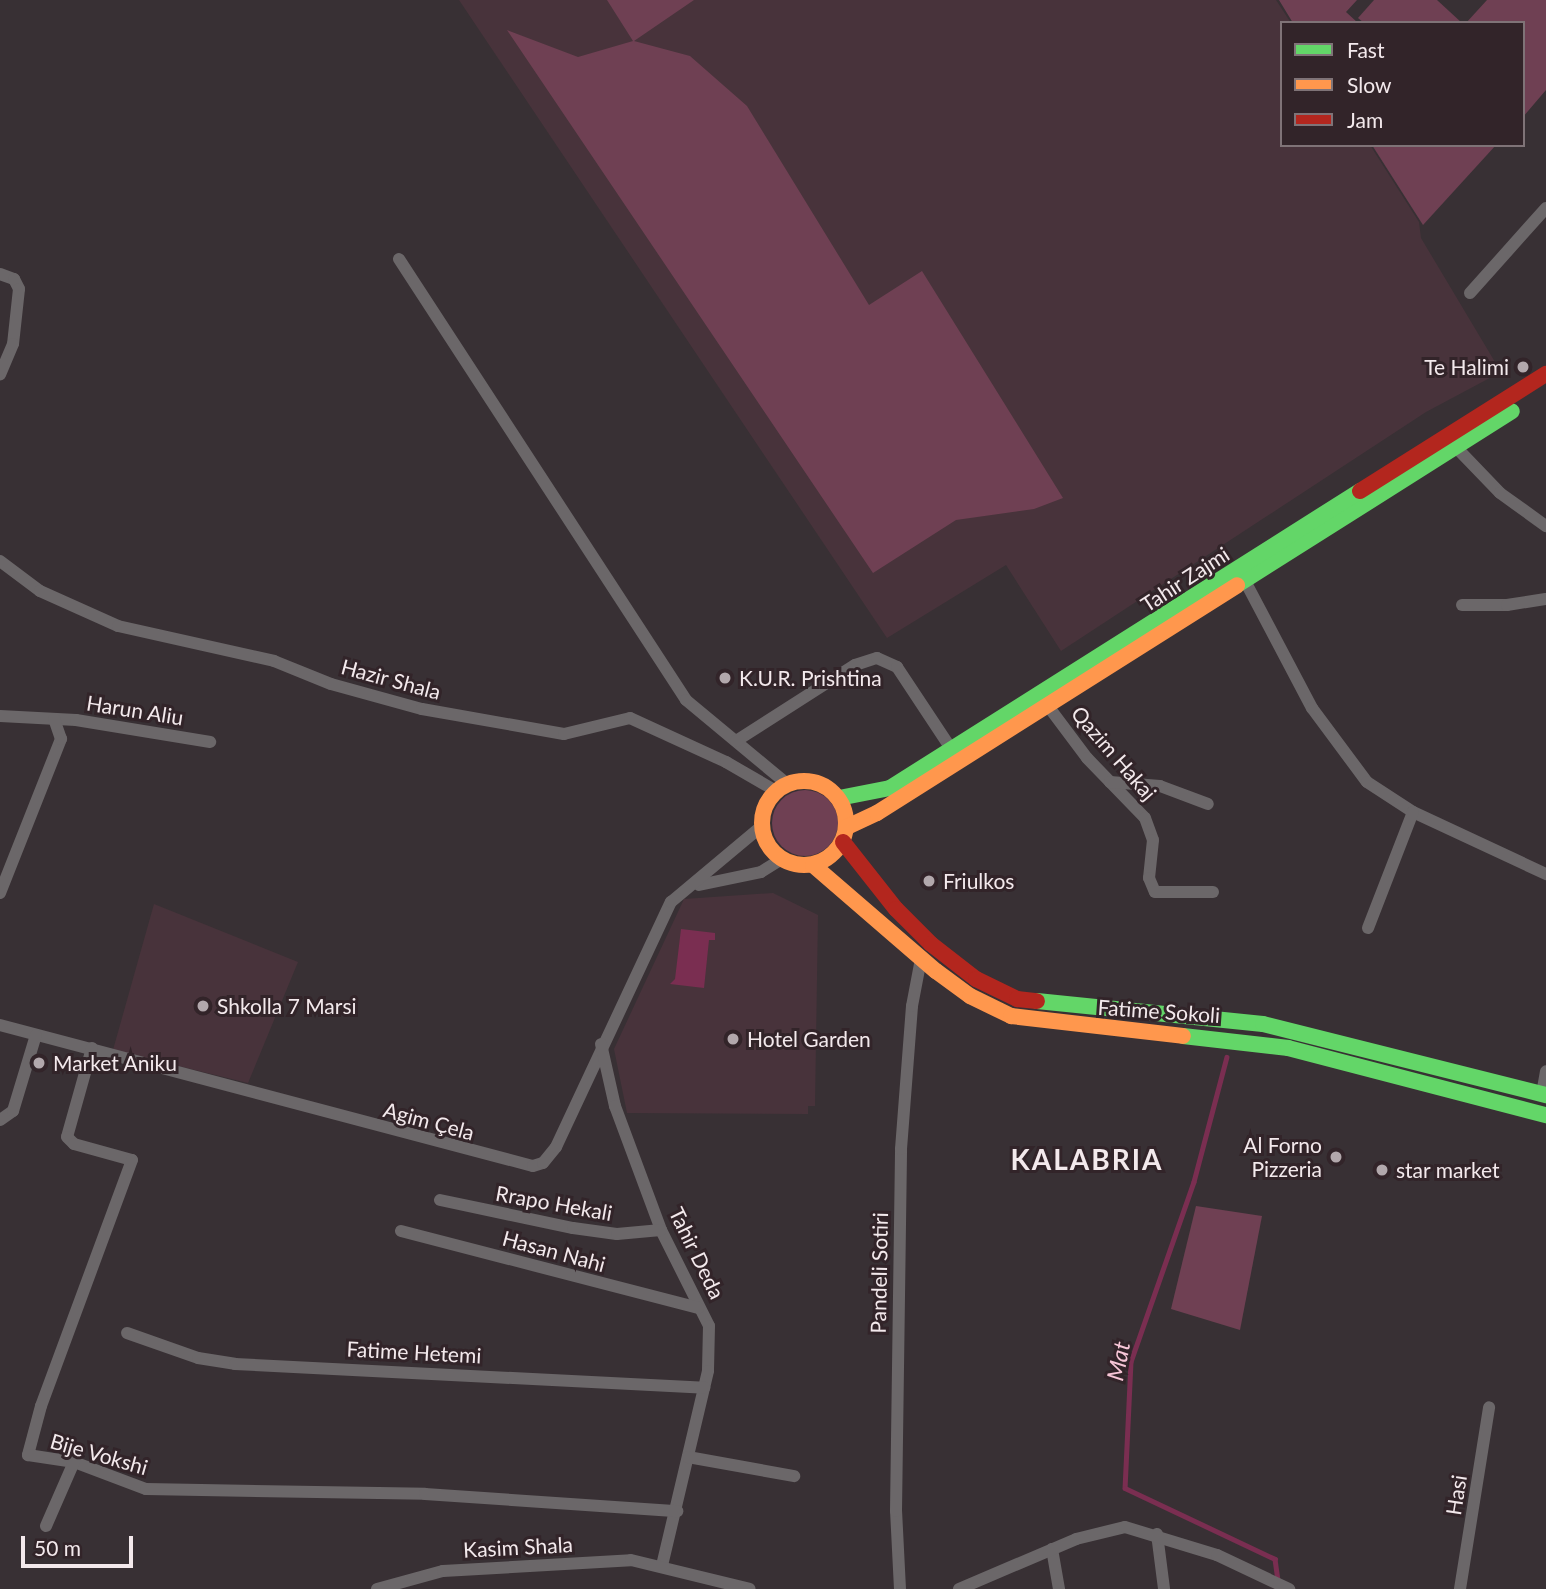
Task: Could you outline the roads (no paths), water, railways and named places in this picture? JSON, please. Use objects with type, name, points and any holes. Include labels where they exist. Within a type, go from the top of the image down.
[{"type":"street","points":[[1470,293],[1546,208]]},
{"type":"street","points":[[398,259],[686,700],[707,722],[736,741],[782,788]]},
{"type":"street","points":[[0,274],[14,279],[19,289],[13,344],[0,374]]},
{"type":"street","name":"Tahir Zajmi","points":[[845,834],[1245,581],[1451,443],[1546,374]]},
{"type":"street","name":"Tahir Zajmi","points":[[839,798],[890,788],[1451,443],[1546,388]]},
{"type":"street","points":[[1451,443],[1500,493],[1546,526]]},
{"type":"street","name":"Hazir Shala","points":[[0,561],[40,591],[118,626],[274,661],[331,684],[422,709],[564,734],[630,718],[782,788]]},
{"type":"street","points":[[1245,581],[1333,740],[1367,782],[1413,811],[1546,874]]},
{"type":"street","points":[[1462,605],[1507,606],[1546,599]]},
{"type":"street","points":[[736,741],[855,665],[877,658],[897,667],[951,750]]},
{"type":"street","name":"Qazim Hakaj","points":[[1048,706],[1150,828],[1149,878],[1155,892],[1213,892]]},
{"type":"street","name":"Harun Aliu","points":[[0,716],[54,719],[210,742]]},
{"type":"street","name":"Harun Aliu","points":[[0,893],[61,739],[54,719]]},
{"type":"street","points":[[814,781],[839,798],[845,834],[830,858],[813,865],[782,859],[770,848],[762,826],[765,807],[782,788],[814,781]]},
{"type":"street","points":[[1110,782],[1160,786],[1208,804]]},
{"type":"street","points":[[1368,928],[1413,811]]},
{"type":"street","name":"Agim Çela","points":[[0,1025],[393,1132],[533,1166],[543,1163],[555,1147],[668,906],[762,826]]},
{"type":"street","name":"Fatime Sokoli","points":[[845,834],[896,909],[931,944],[976,979],[1017,999],[1263,1024],[1544,1095]]},
{"type":"street","name":"Agim Çela","points":[[692,887],[761,872],[782,859]]},
{"type":"street","name":"Fatime Sokoli","points":[[813,865],[921,959],[970,996],[1028,1021],[1263,1043],[1546,1115]]},
{"type":"street","name":"Pandeli Sotiri","points":[[901,1589],[896,1499],[901,1149],[912,1006],[921,959]]},
{"type":"street","points":[[0,1120],[13,1111],[36,1035]]},
{"type":"street","name":"Tahir Deda","points":[[601,1044],[615,1106],[661,1230],[709,1326],[704,1388],[662,1566]]},
{"type":"street","name":"Bije Vokshi","points":[[92,1048],[69,1142],[132,1160],[41,1406],[28,1455],[74,1462],[146,1489],[425,1494],[677,1511]]},
{"type":"street","points":[[1544,1095],[1546,1071]]},
{"type":"street","name":"Rrapo Hekali","points":[[440,1200],[573,1228],[625,1234],[661,1230]]},
{"type":"street","name":"Hasan Nahi","points":[[401,1231],[698,1308]]},
{"type":"street","name":"Fatime Hetemi","points":[[127,1333],[198,1358],[235,1364],[704,1388]]},
{"type":"street","name":"Hasi","points":[[1460,1589],[1489,1408]]},
{"type":"street","points":[[688,1457],[794,1476]]},
{"type":"street","points":[[46,1526],[74,1462]]},
{"type":"street","points":[[959,1589],[1052,1549],[1114,1528],[1136,1527],[1282,1585]]},
{"type":"street","points":[[1157,1534],[1164,1589]]},
{"type":"street","points":[[1052,1549],[1059,1589]]},
{"type":"street","name":"Kasim Shala","points":[[377,1589],[458,1569],[631,1560],[750,1589]]},
{"type":"waterway","name":"Mat","points":[[1227,1057],[1194,1182],[1131,1362],[1125,1488],[1275,1559],[1278,1581]]},
{"type":"place","name":"Te Halimi","points":[[1523,367]]},
{"type":"place","name":"K.U.R. Prishtina","points":[[725,678]]},
{"type":"place","name":"Friulkos","points":[[929,881]]},
{"type":"place","name":"Shkolla 7 Marsi","points":[[203,1006]]},
{"type":"place","name":"Hotel Garden","points":[[733,1039]]},
{"type":"place","name":"Market Aniku","points":[[39,1063]]},
{"type":"place","name":"Al Forno Pizzeria","points":[[1336,1157]]},
{"type":"place","name":"star market","points":[[1382,1170]]},
{"type":"district","name":"KALABRIA","points":[[1087,1159]]}]
